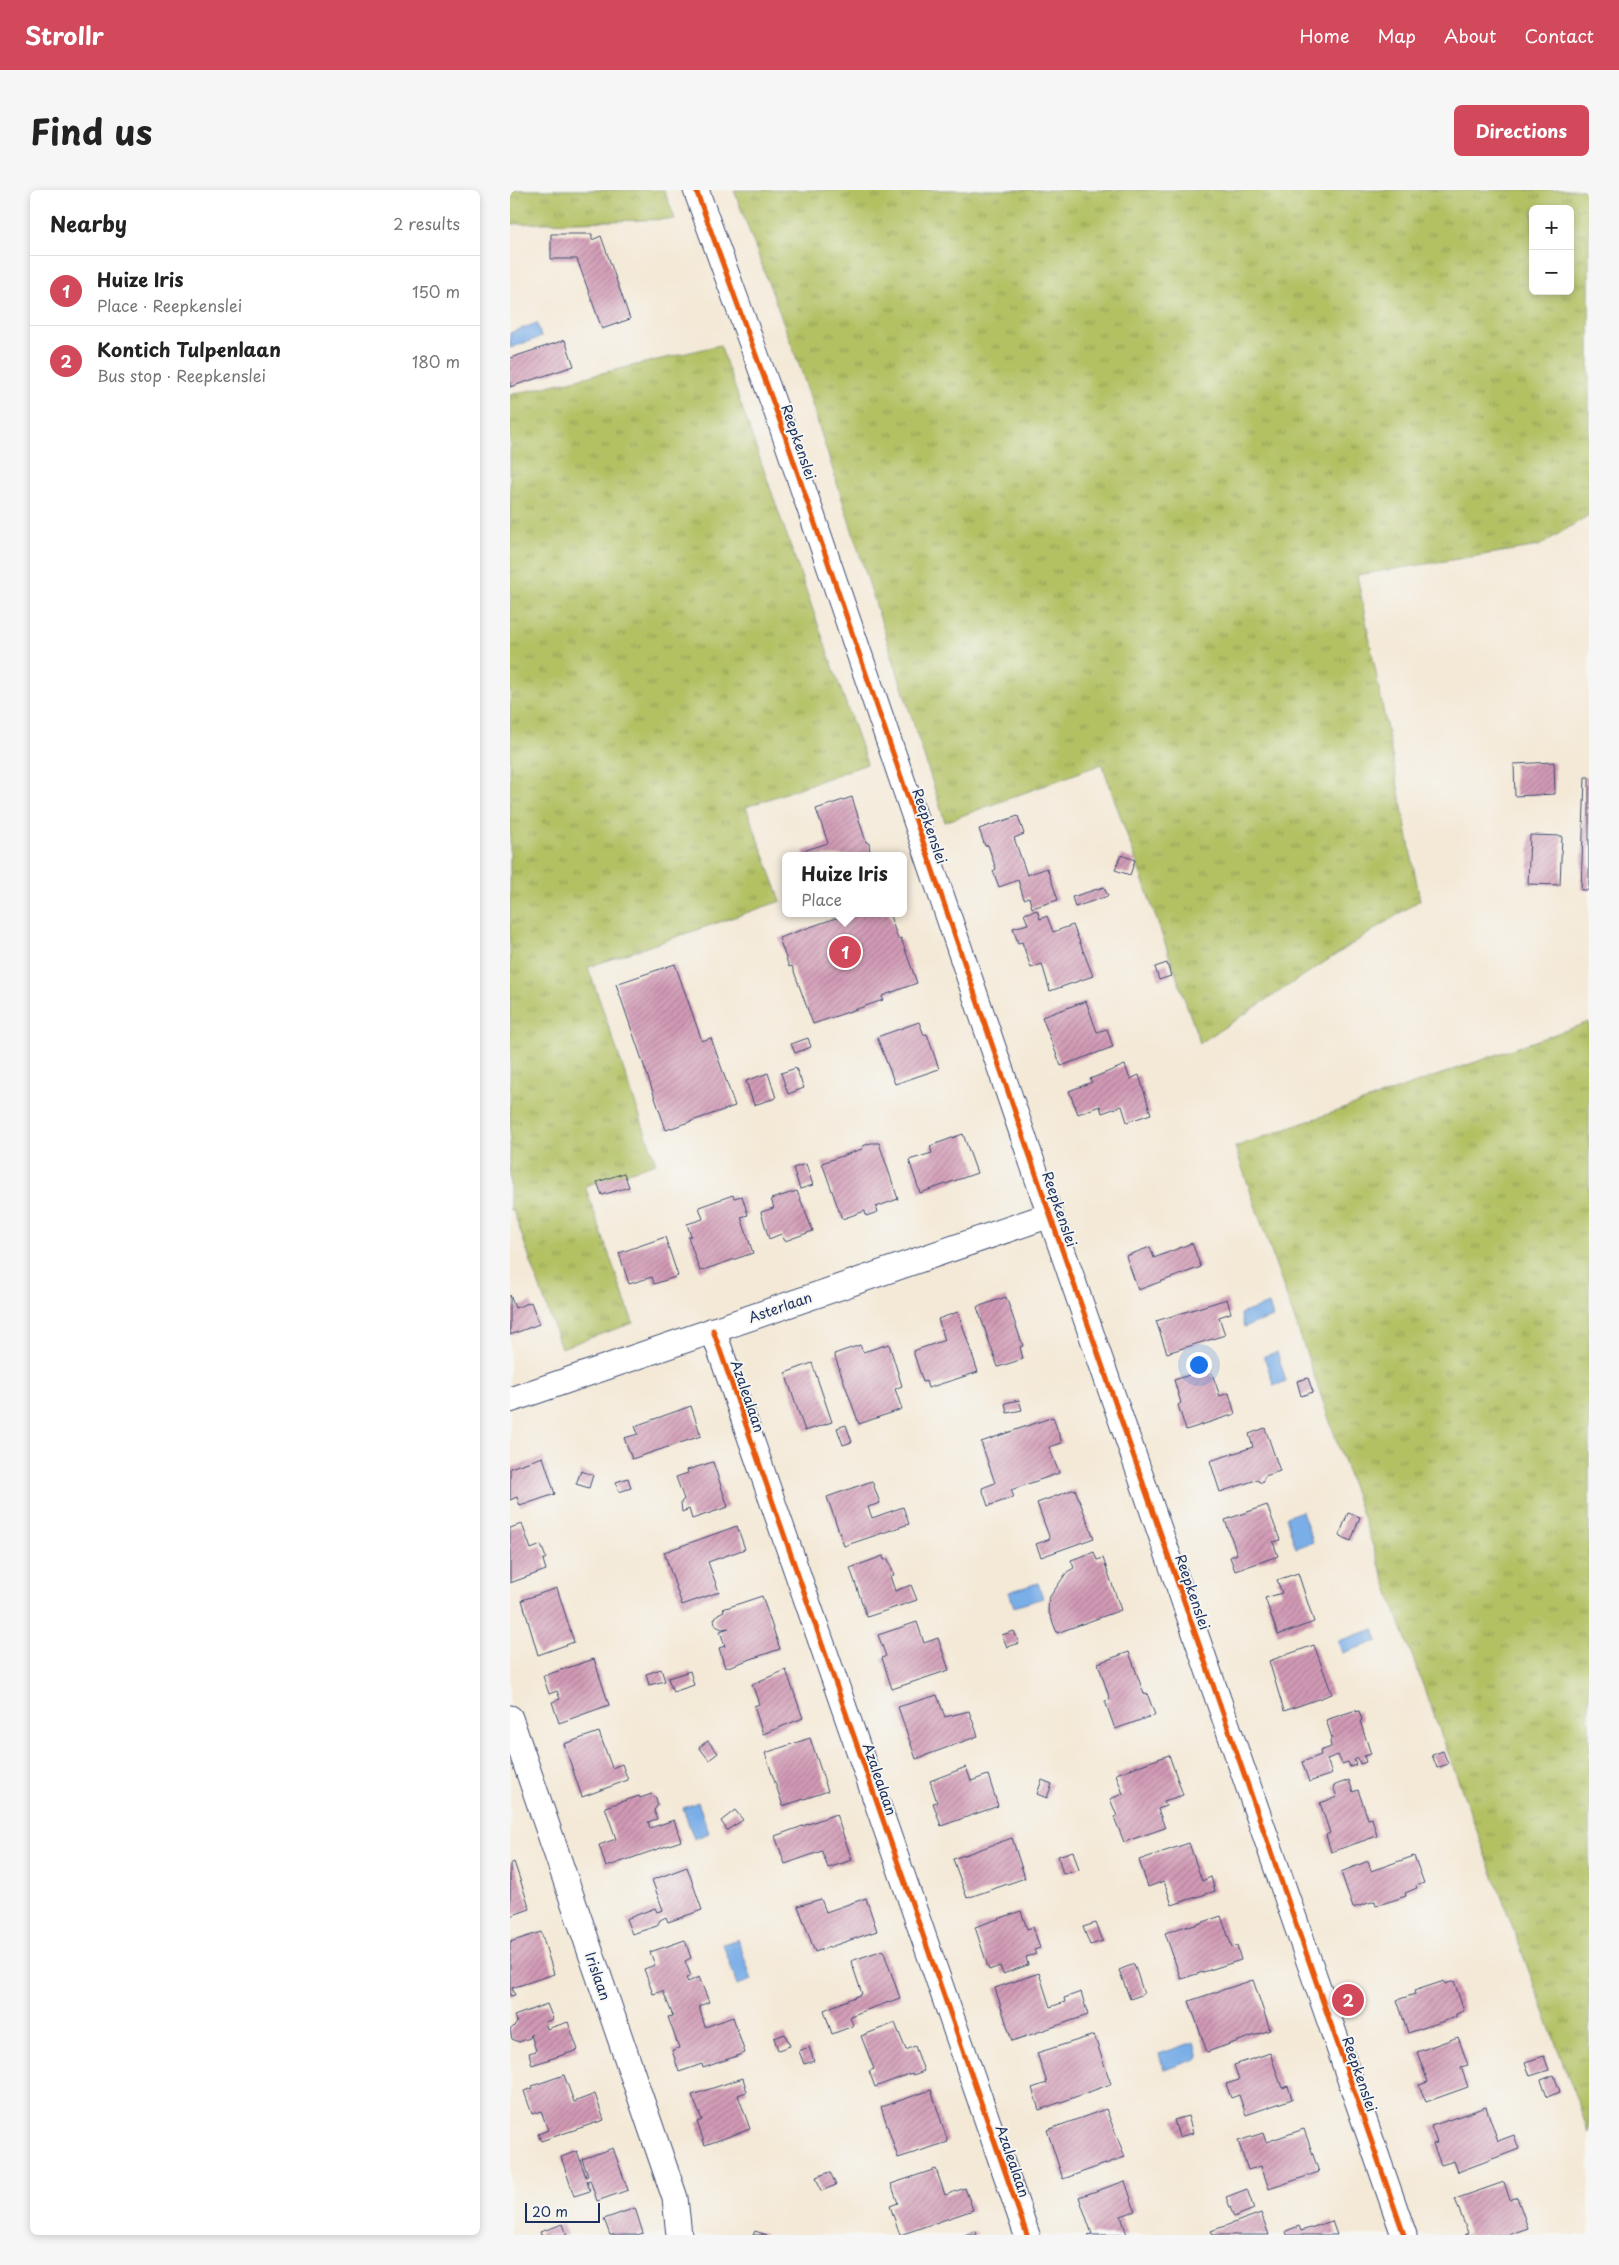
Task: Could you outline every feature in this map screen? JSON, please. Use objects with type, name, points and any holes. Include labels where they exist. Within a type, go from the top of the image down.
[{"type":"street","name":"Reepkenslei","points":[[696,190],[784,433],[1050,1215],[1404,2235]]},
{"type":"street","name":"Asterlaan","points":[[510,1400],[1050,1215]]},
{"type":"street","name":"Azalealaan","points":[[713,1330],[1027,2235]]},
{"type":"street","name":"Irislaan","points":[[510,1718],[675,2198],[679,2235]]},
{"type":"green space","points":[[510,190],[664,190],[675,219],[510,224]]},
{"type":"green space","points":[[734,190],[1589,190],[1589,515],[1539,546],[1357,575],[1420,900],[1200,1043],[1102,764],[945,822],[802,373]]},
{"type":"green space","points":[[720,345],[867,764],[746,807],[781,901],[588,967],[656,1163],[585,1186],[633,1323],[561,1348],[513,1210],[510,1210],[510,395]]},
{"type":"green space","points":[[1589,1022],[1589,2133],[1394,1607],[1235,1147]]},
{"type":"water","points":[[537,323],[541,337],[510,348],[510,333]]},
{"type":"water","points":[[1269,1304],[1273,1317],[1244,1327],[1240,1314]]},
{"type":"water","points":[[1277,1352],[1286,1381],[1274,1386],[1264,1356]]},
{"type":"water","points":[[1302,1511],[1313,1542],[1296,1548],[1286,1517]]},
{"type":"water","points":[[1038,1583],[1043,1598],[1014,1607],[1009,1592]]},
{"type":"water","points":[[1374,1629],[1378,1641],[1342,1653],[1338,1641]]},
{"type":"water","points":[[698,1802],[709,1833],[694,1839],[683,1808]]},
{"type":"water","points":[[738,1939],[752,1980],[737,1985],[723,1944]]},
{"type":"water","points":[[1194,2042],[1199,2058],[1164,2070],[1159,2054]]},
{"type":"building","points":[[551,234],[592,234],[592,240],[601,236],[630,319],[602,329],[577,259],[551,259]]},
{"type":"building","points":[[565,340],[574,366],[510,387],[510,358]]},
{"type":"building","points":[[1554,762],[1555,794],[1515,796],[1514,764]]},
{"type":"building","points":[[1585,777],[1589,777],[1589,890],[1581,890]]},
{"type":"building","points":[[852,797],[866,842],[869,843],[870,852],[803,852],[828,843],[816,809]]},
{"type":"building","points":[[1018,816],[1024,834],[1014,838],[1027,875],[1047,868],[1058,900],[1032,908],[1029,897],[1024,899],[1018,880],[999,887],[993,871],[996,869],[988,845],[985,846],[979,829]]},
{"type":"building","points":[[1530,835],[1562,836],[1560,885],[1528,884]]},
{"type":"building","points":[[1121,855],[1135,860],[1130,875],[1115,870]]},
{"type":"building","points":[[1104,887],[1108,896],[1075,907],[1072,897]]},
{"type":"building","points":[[1037,910],[1040,919],[1047,916],[1053,932],[1073,925],[1093,976],[1050,991],[1042,964],[1031,968],[1022,942],[1018,943],[1013,928],[1028,924],[1024,914]]},
{"type":"building","points":[[839,917],[890,917],[898,939],[901,938],[917,983],[882,996],[883,1000],[813,1024],[792,966],[789,967],[779,938]]},
{"type":"building","points":[[1167,963],[1171,976],[1159,980],[1155,967]]},
{"type":"building","points":[[675,964],[702,1041],[711,1038],[735,1106],[666,1130],[616,984]]},
{"type":"building","points":[[1086,1001],[1097,1032],[1107,1029],[1113,1047],[1061,1066],[1042,1017]]},
{"type":"building","points":[[919,1022],[924,1035],[927,1034],[939,1069],[895,1084],[877,1037]]},
{"type":"building","points":[[808,1038],[811,1047],[795,1053],[791,1044]]},
{"type":"building","points":[[1125,1065],[1130,1079],[1139,1075],[1151,1114],[1127,1122],[1122,1106],[1102,1113],[1100,1106],[1078,1114],[1069,1091],[1092,1082],[1090,1079]]},
{"type":"building","points":[[796,1068],[804,1088],[788,1094],[781,1073]]},
{"type":"building","points":[[768,1073],[776,1098],[754,1105],[746,1081]]},
{"type":"building","points":[[963,1134],[977,1173],[920,1193],[909,1160],[932,1153],[930,1146]]},
{"type":"building","points":[[879,1143],[898,1199],[876,1207],[878,1212],[866,1216],[865,1211],[842,1219],[822,1163],[862,1149],[863,1146]]},
{"type":"building","points":[[806,1164],[813,1185],[800,1189],[793,1168]]},
{"type":"building","points":[[624,1173],[629,1187],[602,1195],[597,1182]]},
{"type":"building","points":[[797,1191],[813,1231],[785,1241],[781,1234],[769,1239],[761,1212],[774,1208],[771,1199]]},
{"type":"building","points":[[733,1195],[734,1198],[742,1196],[748,1215],[741,1217],[753,1253],[700,1271],[688,1237],[691,1236],[687,1224],[703,1219],[699,1207]]},
{"type":"building","points":[[665,1237],[678,1276],[654,1284],[652,1277],[629,1284],[619,1253]]},
{"type":"building","points":[[1192,1243],[1201,1267],[1138,1290],[1126,1256],[1150,1247],[1154,1258]]},
{"type":"building","points":[[510,1295],[515,1308],[531,1302],[539,1324],[510,1335]]},
{"type":"building","points":[[1006,1297],[1023,1346],[1020,1347],[1023,1359],[998,1367],[977,1307]]},
{"type":"building","points":[[1227,1299],[1231,1313],[1219,1317],[1225,1335],[1167,1353],[1156,1321]]},
{"type":"building","points":[[958,1312],[978,1372],[928,1388],[926,1381],[923,1382],[913,1351],[945,1340],[938,1319]]},
{"type":"building","points":[[889,1344],[902,1386],[895,1389],[902,1409],[859,1424],[834,1354],[860,1345],[863,1352]]},
{"type":"building","points":[[812,1363],[832,1422],[805,1431],[785,1373]]},
{"type":"building","points":[[1210,1368],[1220,1396],[1229,1393],[1235,1414],[1186,1430],[1178,1405],[1181,1403],[1174,1380]]},
{"type":"building","points":[[1308,1378],[1313,1392],[1301,1396],[1297,1381]]},
{"type":"building","points":[[1019,1400],[1022,1410],[1007,1413],[1005,1403]]},
{"type":"building","points":[[691,1406],[701,1436],[632,1459],[624,1438],[638,1434],[635,1426]]},
{"type":"building","points":[[1053,1417],[1062,1443],[1049,1447],[1059,1473],[1011,1490],[1014,1497],[988,1506],[982,1488],[995,1483],[981,1442]]},
{"type":"building","points":[[846,1425],[852,1442],[843,1445],[837,1428]]},
{"type":"building","points":[[1265,1428],[1280,1471],[1265,1476],[1262,1483],[1256,1480],[1220,1492],[1210,1461],[1253,1447],[1249,1434]]},
{"type":"building","points":[[543,1457],[555,1494],[520,1506],[517,1497],[510,1500],[510,1468]]},
{"type":"building","points":[[713,1462],[728,1507],[692,1519],[689,1509],[682,1512],[681,1502],[684,1499],[676,1477],[688,1473],[687,1470]]},
{"type":"building","points":[[581,1471],[593,1475],[589,1488],[576,1484]]},
{"type":"building","points":[[628,1478],[631,1488],[619,1492],[616,1482]]},
{"type":"building","points":[[872,1481],[880,1503],[868,1507],[872,1518],[903,1507],[909,1524],[844,1546],[827,1497]]},
{"type":"building","points":[[1075,1489],[1094,1538],[1041,1557],[1036,1544],[1050,1539],[1037,1503]]},
{"type":"building","points":[[1267,1505],[1280,1540],[1273,1542],[1278,1556],[1235,1571],[1230,1557],[1237,1554],[1225,1520]]},
{"type":"building","points":[[1348,1513],[1360,1517],[1351,1541],[1339,1536]]},
{"type":"building","points":[[522,1524],[531,1549],[541,1545],[546,1558],[543,1560],[546,1570],[510,1583],[510,1528]]},
{"type":"building","points":[[737,1526],[745,1549],[708,1562],[719,1592],[682,1605],[664,1552]]},
{"type":"building","points":[[1094,1552],[1097,1560],[1103,1558],[1121,1610],[1057,1633],[1048,1610],[1049,1598],[1067,1572],[1074,1568],[1071,1560]]},
{"type":"building","points":[[883,1556],[884,1560],[888,1559],[894,1575],[890,1576],[895,1591],[911,1585],[917,1600],[867,1617],[850,1568]]},
{"type":"building","points":[[1298,1573],[1314,1622],[1278,1635],[1265,1598],[1282,1593],[1277,1580]]},
{"type":"building","points":[[557,1588],[574,1642],[538,1655],[522,1600]]},
{"type":"building","points":[[762,1596],[780,1649],[725,1668],[719,1648],[725,1646],[720,1631],[729,1628],[722,1629],[716,1626],[714,1620],[718,1614],[724,1611],[723,1609]]},
{"type":"building","points":[[917,1622],[924,1643],[938,1638],[949,1670],[892,1689],[882,1658],[886,1656],[878,1635]]},
{"type":"building","points":[[1014,1631],[1019,1643],[1007,1647],[1002,1635]]},
{"type":"building","points":[[1314,1645],[1332,1694],[1284,1711],[1269,1661]]},
{"type":"building","points":[[1129,1652],[1144,1694],[1147,1693],[1155,1715],[1115,1729],[1105,1701],[1110,1700],[1098,1663]]},
{"type":"building","points":[[594,1659],[609,1705],[559,1723],[552,1702],[560,1699],[557,1691],[549,1694],[543,1676]]},
{"type":"building","points":[[661,1669],[665,1681],[649,1685],[646,1674]]},
{"type":"building","points":[[786,1670],[803,1718],[763,1734],[754,1706],[759,1704],[752,1684]]},
{"type":"building","points":[[690,1671],[694,1685],[673,1692],[668,1678]]},
{"type":"building","points":[[937,1695],[945,1717],[969,1711],[978,1736],[916,1759],[898,1707]]},
{"type":"building","points":[[1356,1710],[1356,1712],[1359,1711],[1362,1720],[1360,1721],[1371,1754],[1364,1756],[1366,1762],[1360,1764],[1358,1758],[1354,1760],[1356,1765],[1350,1767],[1348,1762],[1342,1764],[1338,1755],[1327,1759],[1332,1774],[1309,1782],[1302,1762],[1321,1755],[1320,1751],[1331,1747],[1330,1741],[1332,1738],[1326,1720]]},
{"type":"building","points":[[599,1732],[612,1768],[622,1764],[628,1780],[582,1797],[564,1744]]},
{"type":"building","points":[[810,1738],[828,1791],[783,1806],[765,1753]]},
{"type":"building","points":[[708,1741],[718,1753],[709,1760],[699,1747]]},
{"type":"building","points":[[1443,1751],[1448,1764],[1437,1768],[1432,1755]]},
{"type":"building","points":[[1169,1755],[1183,1795],[1164,1801],[1166,1806],[1158,1809],[1165,1828],[1124,1842],[1114,1817],[1117,1816],[1110,1799],[1123,1794],[1116,1774]]},
{"type":"building","points":[[966,1767],[971,1781],[988,1775],[998,1806],[941,1826],[933,1803],[937,1802],[930,1781]]},
{"type":"building","points":[[1042,1780],[1052,1784],[1047,1798],[1037,1794]]},
{"type":"building","points":[[1349,1780],[1353,1792],[1358,1790],[1368,1819],[1372,1818],[1377,1836],[1331,1852],[1326,1835],[1330,1833],[1320,1803],[1337,1797],[1333,1786]]},
{"type":"building","points":[[652,1794],[656,1798],[658,1805],[654,1810],[657,1819],[648,1822],[650,1828],[674,1820],[681,1841],[606,1867],[599,1845],[616,1839],[605,1807],[639,1796],[640,1798]]},
{"type":"building","points":[[735,1810],[743,1820],[727,1830],[721,1821]]},
{"type":"building","points":[[836,1814],[852,1860],[828,1868],[822,1851],[785,1864],[775,1836]]},
{"type":"building","points":[[1012,1838],[1025,1878],[967,1898],[953,1859]]},
{"type":"building","points":[[1189,1843],[1202,1881],[1211,1877],[1215,1891],[1172,1905],[1164,1881],[1148,1887],[1139,1860]]},
{"type":"building","points":[[1073,1851],[1079,1870],[1063,1874],[1058,1856]]},
{"type":"building","points":[[1414,1856],[1424,1883],[1405,1893],[1406,1896],[1376,1906],[1375,1901],[1353,1908],[1341,1872],[1368,1861],[1371,1871]]},
{"type":"building","points":[[514,1862],[530,1909],[510,1916],[510,1864]]},
{"type":"building","points":[[687,1867],[702,1910],[668,1922],[666,1917],[660,1920],[657,1926],[632,1934],[626,1919],[655,1908],[657,1912],[663,1910],[652,1880]]},
{"type":"building","points":[[866,1898],[877,1931],[815,1952],[798,1906],[821,1899],[826,1912]]},
{"type":"building","points":[[1021,1911],[1027,1929],[1033,1927],[1040,1948],[1034,1950],[1036,1954],[1026,1957],[1028,1965],[1003,1974],[1000,1966],[989,1970],[975,1927]]},
{"type":"building","points":[[1221,1916],[1232,1947],[1237,1946],[1241,1960],[1181,1979],[1165,1933]]},
{"type":"building","points":[[1096,1923],[1103,1941],[1090,1945],[1083,1927]]},
{"type":"building","points":[[541,1932],[554,1974],[512,1988],[515,1995],[510,1996],[510,1942]]},
{"type":"building","points":[[685,1940],[691,1958],[685,1961],[691,1976],[686,1978],[688,1982],[699,1977],[709,2002],[699,2006],[705,2027],[733,2017],[745,2053],[703,2068],[702,2064],[679,2072],[672,2050],[679,2048],[668,2017],[673,2016],[663,1991],[653,1994],[644,1969],[655,1965],[650,1952]]},
{"type":"building","points":[[883,1950],[900,1998],[850,2016],[853,2026],[832,2034],[824,2010],[862,1994],[851,1961]]},
{"type":"building","points":[[1134,1964],[1144,1994],[1130,1999],[1119,1970]]},
{"type":"building","points":[[1039,1973],[1050,2007],[1065,2002],[1064,1998],[1081,1992],[1088,2015],[1012,2041],[995,1988]]},
{"type":"building","points":[[1253,1980],[1270,2030],[1207,2052],[1189,2001]]},
{"type":"building","points":[[1444,1981],[1445,1984],[1454,1981],[1464,2011],[1456,2014],[1456,2017],[1408,2033],[1397,2000],[1415,1994],[1414,1991]]},
{"type":"building","points":[[547,2004],[553,2019],[545,2022],[547,2029],[568,2022],[578,2050],[532,2065],[529,2053],[536,2051],[531,2034],[530,2038],[519,2042],[512,2039],[510,2030],[517,2023],[514,2016]]},
{"type":"building","points":[[895,2023],[906,2050],[915,2046],[924,2071],[913,2075],[912,2073],[875,2087],[869,2071],[874,2069],[861,2036]]},
{"type":"building","points":[[785,2034],[790,2046],[778,2050],[774,2038]]},
{"type":"building","points":[[1094,2035],[1111,2084],[1039,2110],[1032,2088],[1047,2083],[1037,2053]]},
{"type":"building","points":[[1458,2037],[1468,2065],[1461,2067],[1468,2087],[1426,2102],[1419,2085],[1428,2082],[1417,2052]]},
{"type":"building","points":[[809,2047],[814,2061],[804,2064],[799,2051]]},
{"type":"building","points":[[1270,2053],[1282,2088],[1288,2086],[1292,2099],[1246,2115],[1239,2095],[1231,2098],[1226,2084],[1239,2080],[1234,2065]]},
{"type":"building","points":[[1544,2056],[1549,2070],[1530,2076],[1525,2062]]},
{"type":"building","points":[[564,2075],[574,2102],[595,2094],[604,2120],[541,2141],[538,2134],[548,2130],[541,2111],[532,2114],[524,2091],[533,2088],[532,2086]]},
{"type":"building","points":[[1554,2075],[1560,2092],[1547,2097],[1541,2080]]},
{"type":"building","points":[[743,2078],[747,2092],[738,2095],[750,2129],[705,2145],[697,2122],[702,2120],[692,2095]]},
{"type":"building","points":[[931,2090],[948,2142],[898,2158],[881,2107]]},
{"type":"building","points":[[1486,2107],[1498,2141],[1514,2135],[1519,2149],[1458,2172],[1454,2161],[1441,2165],[1433,2144],[1437,2143],[1431,2126]]},
{"type":"building","points":[[1106,2109],[1125,2157],[1063,2179],[1047,2130]]},
{"type":"building","points":[[1188,2116],[1193,2133],[1179,2137],[1174,2120]]},
{"type":"building","points":[[1304,2129],[1319,2172],[1269,2189],[1261,2166],[1248,2170],[1238,2141],[1263,2133],[1266,2142]]},
{"type":"building","points":[[613,2148],[628,2190],[597,2201],[590,2180],[587,2181],[590,2191],[574,2196],[561,2157],[577,2151],[586,2177],[588,2176],[582,2159]]},
{"type":"building","points":[[936,2169],[945,2195],[965,2188],[973,2210],[900,2235],[890,2206],[898,2203],[891,2184]]},
{"type":"building","points":[[830,2172],[836,2185],[821,2191],[816,2177]]},
{"type":"building","points":[[1125,2181],[1135,2211],[1121,2216],[1127,2235],[1088,2235],[1092,2234],[1079,2197]]},
{"type":"building","points":[[1504,2182],[1510,2200],[1517,2197],[1528,2228],[1508,2235],[1464,2235],[1468,2233],[1455,2199]]},
{"type":"building","points":[[1247,2189],[1254,2209],[1234,2217],[1226,2197]]},
{"type":"building","points":[[635,2208],[643,2233],[637,2235],[610,2235],[604,2219]]},
{"type":"building","points":[[1261,2213],[1269,2235],[1213,2235],[1211,2231]]},
{"type":"building","points":[[1332,2221],[1337,2235],[1287,2235],[1286,2231],[1299,2226],[1301,2231]]},
{"type":"building","points":[[563,2224],[567,2235],[541,2235],[540,2232]]},
{"type":"building","points":[[755,2231],[767,2235],[753,2235]]},
{"type":"building","points":[[976,2231],[977,2235],[964,2235]]},
{"type":"cycle path","points":[[696,190],[781,424],[1050,1215],[1404,2235]]},
{"type":"cycle path","points":[[713,1330],[1027,2235]]},
{"type":"place","name":"Huize Iris","points":[[845,952]]},
{"type":"place","name":"Kontich Tulpenlaan","points":[[1348,2000]]}]
